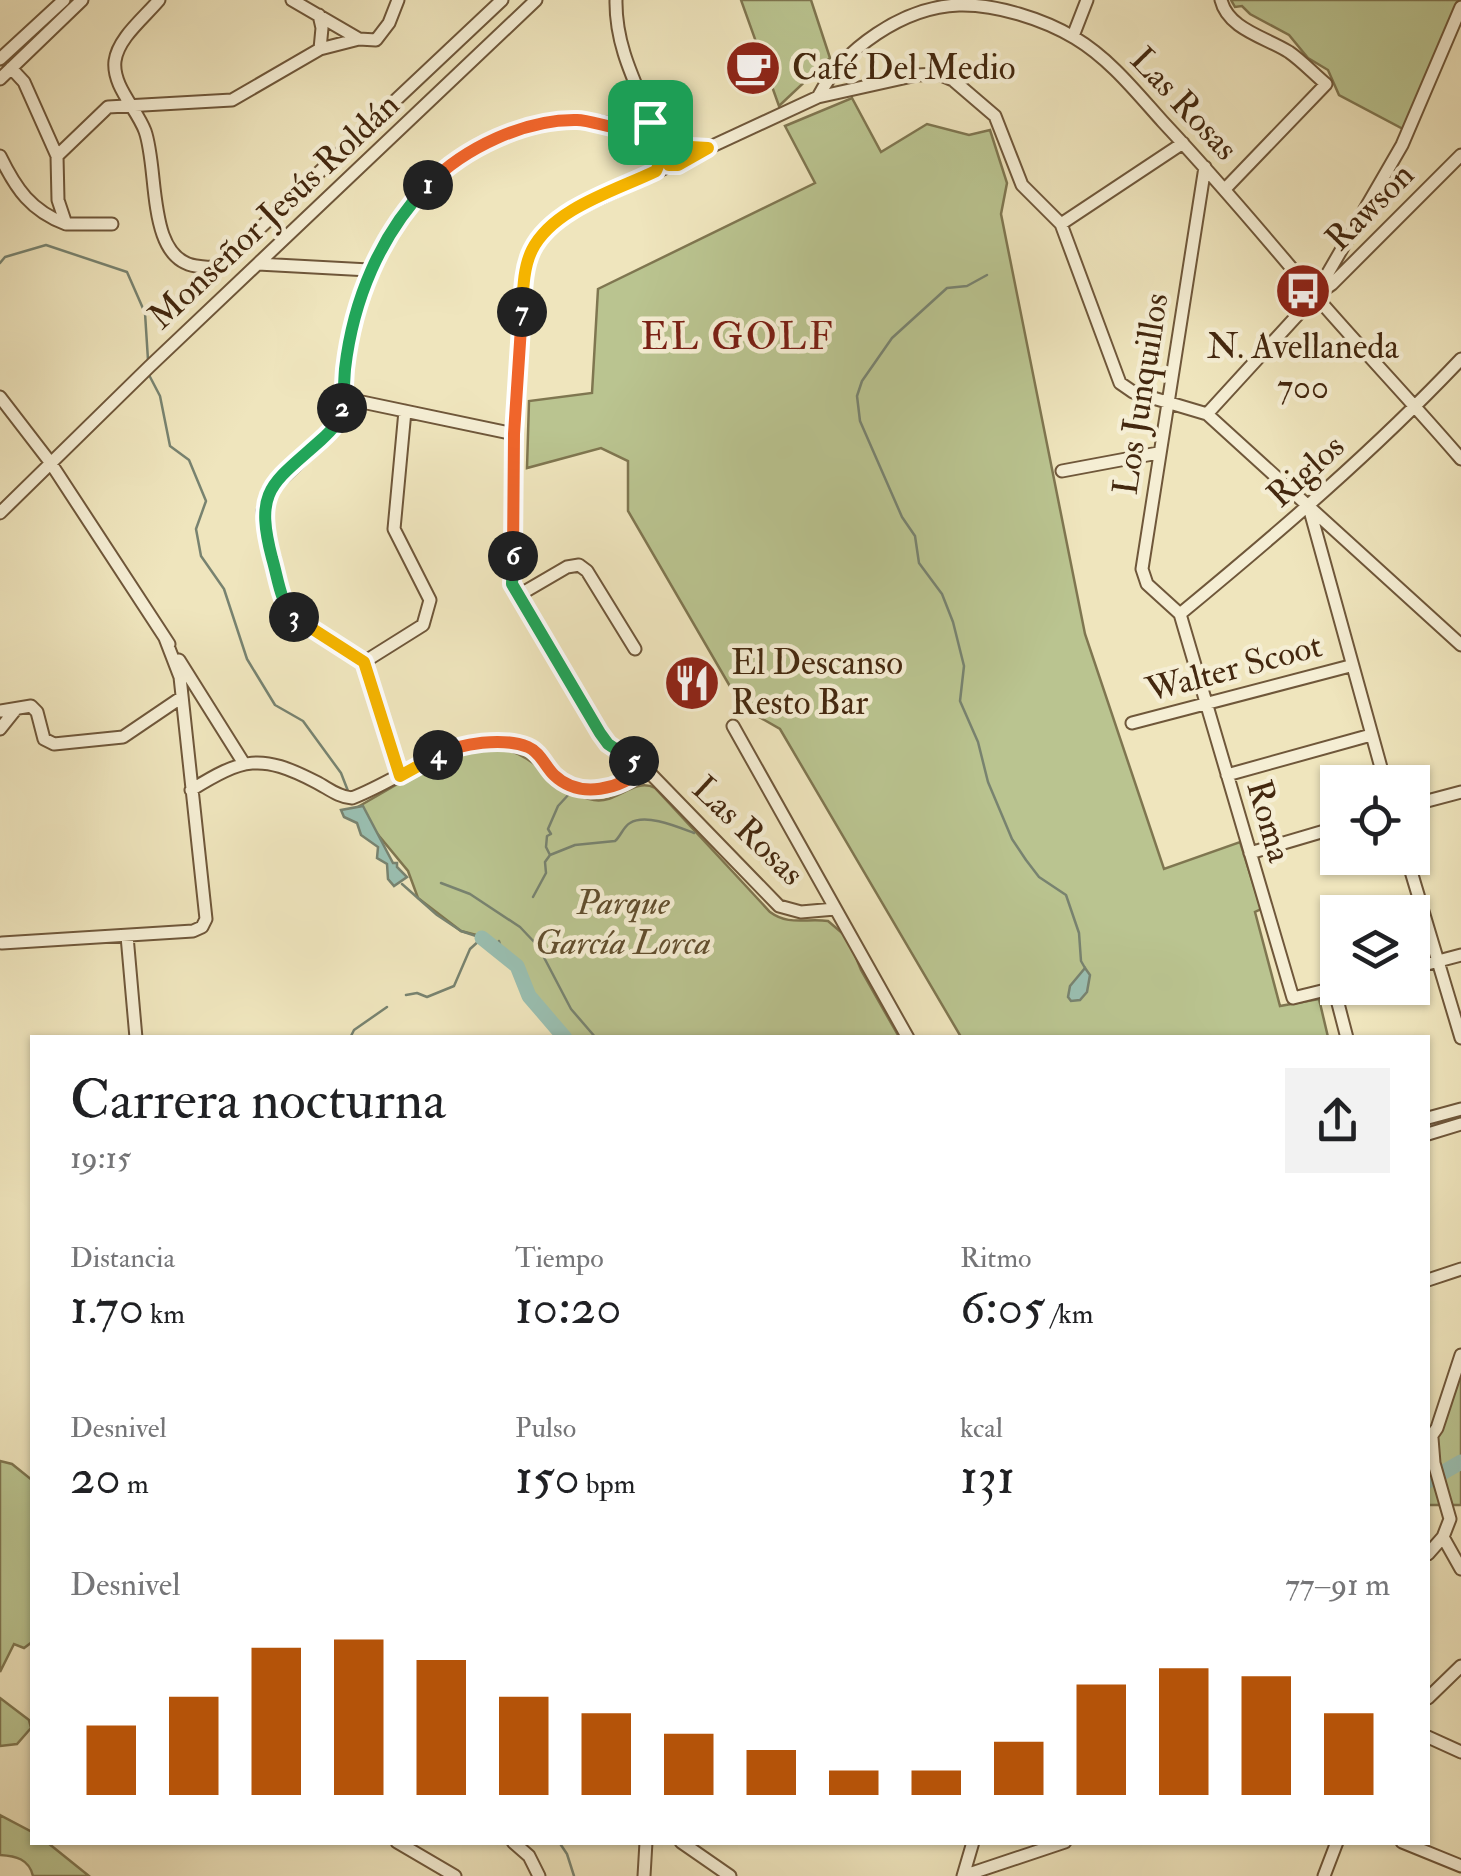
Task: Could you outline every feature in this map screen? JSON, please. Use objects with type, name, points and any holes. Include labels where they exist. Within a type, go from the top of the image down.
[{"type":"street","points":[[0,59],[64,0]]},
{"type":"street","points":[[0,79],[82,0]]},
{"type":"street","points":[[160,0],[118,47],[114,66],[145,132],[157,192],[158,220],[167,246],[176,259],[191,266],[218,266],[502,0]]},
{"type":"street","points":[[292,0],[360,39]]},
{"type":"street","points":[[57,156],[108,107],[232,100],[320,49],[360,39],[376,40],[398,0]]},
{"type":"street","name":"Monseñor Jesús Roldán","points":[[0,513],[536,0]]},
{"type":"street","points":[[616,0],[615,21],[625,64],[656,136],[674,155]]},
{"type":"street","points":[[1073,36],[1087,0]]},
{"type":"street","points":[[1221,0],[1224,13],[1238,25],[1292,54],[1326,84],[1225,189]]},
{"type":"street","name":"Las Rosas","points":[[836,909],[801,912],[779,906],[644,768],[608,744],[512,584],[514,434],[524,284],[530,252],[544,232],[568,214],[656,171],[674,155],[708,148],[818,98],[828,79],[868,42],[901,20],[954,5],[984,6],[1073,36],[1103,56],[1461,459]]},
{"type":"street","points":[[1208,414],[1315,296],[1402,145],[1461,7]]},
{"type":"street","points":[[318,15],[322,28],[320,49]]},
{"type":"street","points":[[12,68],[24,82],[57,156],[58,200],[66,224]]},
{"type":"street","points":[[818,98],[917,75],[939,74],[953,80],[994,116],[1022,185],[1061,224],[1120,382],[1134,392],[1208,414],[1461,645]]},
{"type":"street","points":[[400,776],[364,662],[290,614],[279,583],[264,511],[268,492],[335,428],[344,398],[345,368],[356,310],[369,270],[412,202],[433,180],[463,157],[515,131],[543,124],[594,121],[656,136]]},
{"type":"street","points":[[636,132],[650,122]]},
{"type":"street","points":[[1061,224],[1183,143]]},
{"type":"street","points":[[0,156],[12,180],[43,216],[66,224],[112,224]]},
{"type":"street","name":"Rawson","points":[[1315,296],[1332,284],[1460,157]]},
{"type":"street","name":"Los Junquillos","points":[[1180,614],[1148,584],[1142,569],[1205,167]]},
{"type":"street","points":[[258,264],[369,270]]},
{"type":"street","name":"Riglos","points":[[1180,614],[1309,507],[1461,359]]},
{"type":"street","points":[[0,397],[50,462],[243,762]]},
{"type":"street","points":[[344,398],[514,434]]},
{"type":"street","points":[[364,662],[422,625],[430,600],[394,530],[405,411]]},
{"type":"street","points":[[1062,472],[1158,453]]},
{"type":"street","points":[[1309,507],[1380,765]]},
{"type":"street","points":[[519,595],[567,567],[579,565],[635,649]]},
{"type":"street","name":"Roma","points":[[1180,614],[1293,998],[1320,992]]},
{"type":"street","points":[[2,943],[193,931],[202,927],[206,918],[180,677],[165,638]]},
{"type":"street","name":"Walter Scoot","points":[[1132,723],[1350,666]]},
{"type":"street","points":[[0,711],[32,706],[44,739],[54,744],[122,737],[182,697]]},
{"type":"street","points":[[0,730],[16,709]]},
{"type":"street","points":[[733,726],[906,1035]]},
{"type":"street","points":[[1227,774],[1371,735]]},
{"type":"street","points":[[191,790],[243,762],[296,772],[346,798],[374,790],[448,750],[500,742],[527,746],[560,781],[589,789],[614,788],[644,768]]},
{"type":"street","points":[[1430,800],[1461,792]]},
{"type":"street","points":[[1250,854],[1320,833]]},
{"type":"street","points":[[1412,875],[1461,1038]]},
{"type":"street","points":[[128,936],[136,1035]]},
{"type":"street","points":[[1430,964],[1461,955]]},
{"type":"street","points":[[1340,1005],[1346,1035]]},
{"type":"street","points":[[1430,1117],[1461,1109]]},
{"type":"street","points":[[1430,1133],[1461,1124]]},
{"type":"street","points":[[1430,1279],[1461,1269]]},
{"type":"street","points":[[1430,1552],[1456,1518],[1434,1463],[1430,1439],[1461,1355]]},
{"type":"street","points":[[1443,1537],[1461,1568]]},
{"type":"street","points":[[1430,1696],[1461,1666]]},
{"type":"street","points":[[1430,1738],[1461,1752]]},
{"type":"street","points":[[402,1845],[455,1876]]},
{"type":"street","points":[[517,1845],[539,1876]]},
{"type":"street","points":[[644,1876],[646,1845]]},
{"type":"street","points":[[684,1845],[730,1876]]},
{"type":"street","points":[[963,1876],[972,1845]]},
{"type":"street","points":[[963,1876],[1056,1845]]},
{"type":"street","points":[[1324,1876],[1337,1845]]},
{"type":"street","points":[[1409,1845],[1461,1866]]},
{"type":"green space","points":[[741,0],[811,0],[830,58],[779,106]]},
{"type":"green space","points":[[1231,0],[1461,1],[1405,130],[1339,95],[1328,70],[1308,58],[1289,35],[1242,6],[1235,7]]},
{"type":"green space","points":[[852,98],[881,152],[927,124],[969,135],[990,130],[1007,183],[1001,214],[1085,634],[1164,869],[1240,842],[1261,909],[1255,912],[1280,1006],[1319,999],[1328,1035],[960,1035],[780,729],[742,707],[628,511],[628,461],[601,448],[527,468],[529,401],[592,393],[598,289],[815,183],[785,126]]},
{"type":"green space","name":"Parque García Lorca","points":[[503,749],[516,753],[569,790],[594,800],[640,786],[655,788],[770,912],[791,920],[828,921],[848,938],[861,970],[898,1035],[563,1035],[529,996],[517,966],[480,936],[461,931],[418,898],[408,871],[356,808],[451,753]]},
{"type":"green space","points":[[1461,1367],[1461,1505],[1430,1505],[1430,1438]]},
{"type":"green space","points":[[0,1461],[12,1464],[30,1478],[30,1644],[24,1648],[14,1644],[0,1672]]},
{"type":"green space","points":[[0,1698],[29,1720],[30,1729],[17,1744],[0,1746]]},
{"type":"green space","points":[[0,1815],[30,1831],[30,1845],[50,1845],[89,1876],[33,1876],[21,1860],[0,1855]]},
{"type":"shaded area","points":[[363,806],[393,863],[407,877],[394,886],[388,879],[387,864],[377,858],[378,847],[361,835],[357,823],[344,817],[341,810]]},
{"type":"shaded area","points":[[1085,968],[1090,975],[1087,992],[1080,1000],[1071,1001],[1070,986]]},
{"type":"waterway","points":[[0,263],[5,257],[46,245],[127,272],[145,313],[148,360]]},
{"type":"waterway","points":[[987,275],[967,286],[947,288],[892,338],[862,381],[857,396],[860,421],[902,517],[915,536],[919,563],[942,594],[953,622],[964,666],[960,701],[978,742],[988,782],[1012,839],[1026,860],[1039,877],[1066,895],[1079,933],[1085,968]]},
{"type":"waterway","points":[[148,373],[160,396],[170,446],[189,460],[206,501],[196,529],[201,556],[224,589],[247,659],[275,705],[303,721],[341,773],[348,791]]},
{"type":"waterway","points":[[533,897],[546,873],[545,862],[550,855],[546,847],[547,836],[551,834],[548,829],[558,806],[570,793]]},
{"type":"waterway","points":[[550,855],[575,845],[615,841],[637,820],[662,822],[694,833]]},
{"type":"waterway","points":[[441,883],[470,894],[520,927],[538,946],[571,1009],[593,1035]]},
{"type":"waterway","points":[[402,884],[437,915],[461,931],[482,938],[470,949],[454,986],[427,997],[417,993],[406,995]]},
{"type":"waterway","points":[[482,938],[517,966],[529,996],[562,1035]]},
{"type":"waterway","points":[[499,941],[502,951]]},
{"type":"waterway","points":[[352,1035],[387,1007]]},
{"type":"waterway","points":[[1430,1480],[1461,1462]]},
{"type":"waterway","points":[[561,1845],[574,1876]]},
{"type":"place","name":"Café Del Medio","points":[[753,68]]},
{"type":"place","name":"N. Avellaneda 700","points":[[1303,291]]},
{"type":"place","name":"El Descanso Resto Bar","points":[[692,683]]},
{"type":"district","name":"EL GOLF","points":[[738,337]]},
{"type":"route","points":[[650,122],[636,132],[594,121],[572,120],[515,131],[463,157],[433,180],[412,202],[369,270],[356,310],[341,415],[335,428],[268,492],[265,530],[290,614],[364,662],[400,776],[448,750],[500,742],[527,746],[560,781],[589,789],[614,788],[644,768],[608,744],[600,733],[512,584],[514,434],[524,284],[530,252],[544,232],[568,214],[656,171],[662,162],[664,157],[665,150],[668,148],[708,148],[678,165],[669,165],[665,160],[664,157],[662,149],[650,122]]}]
